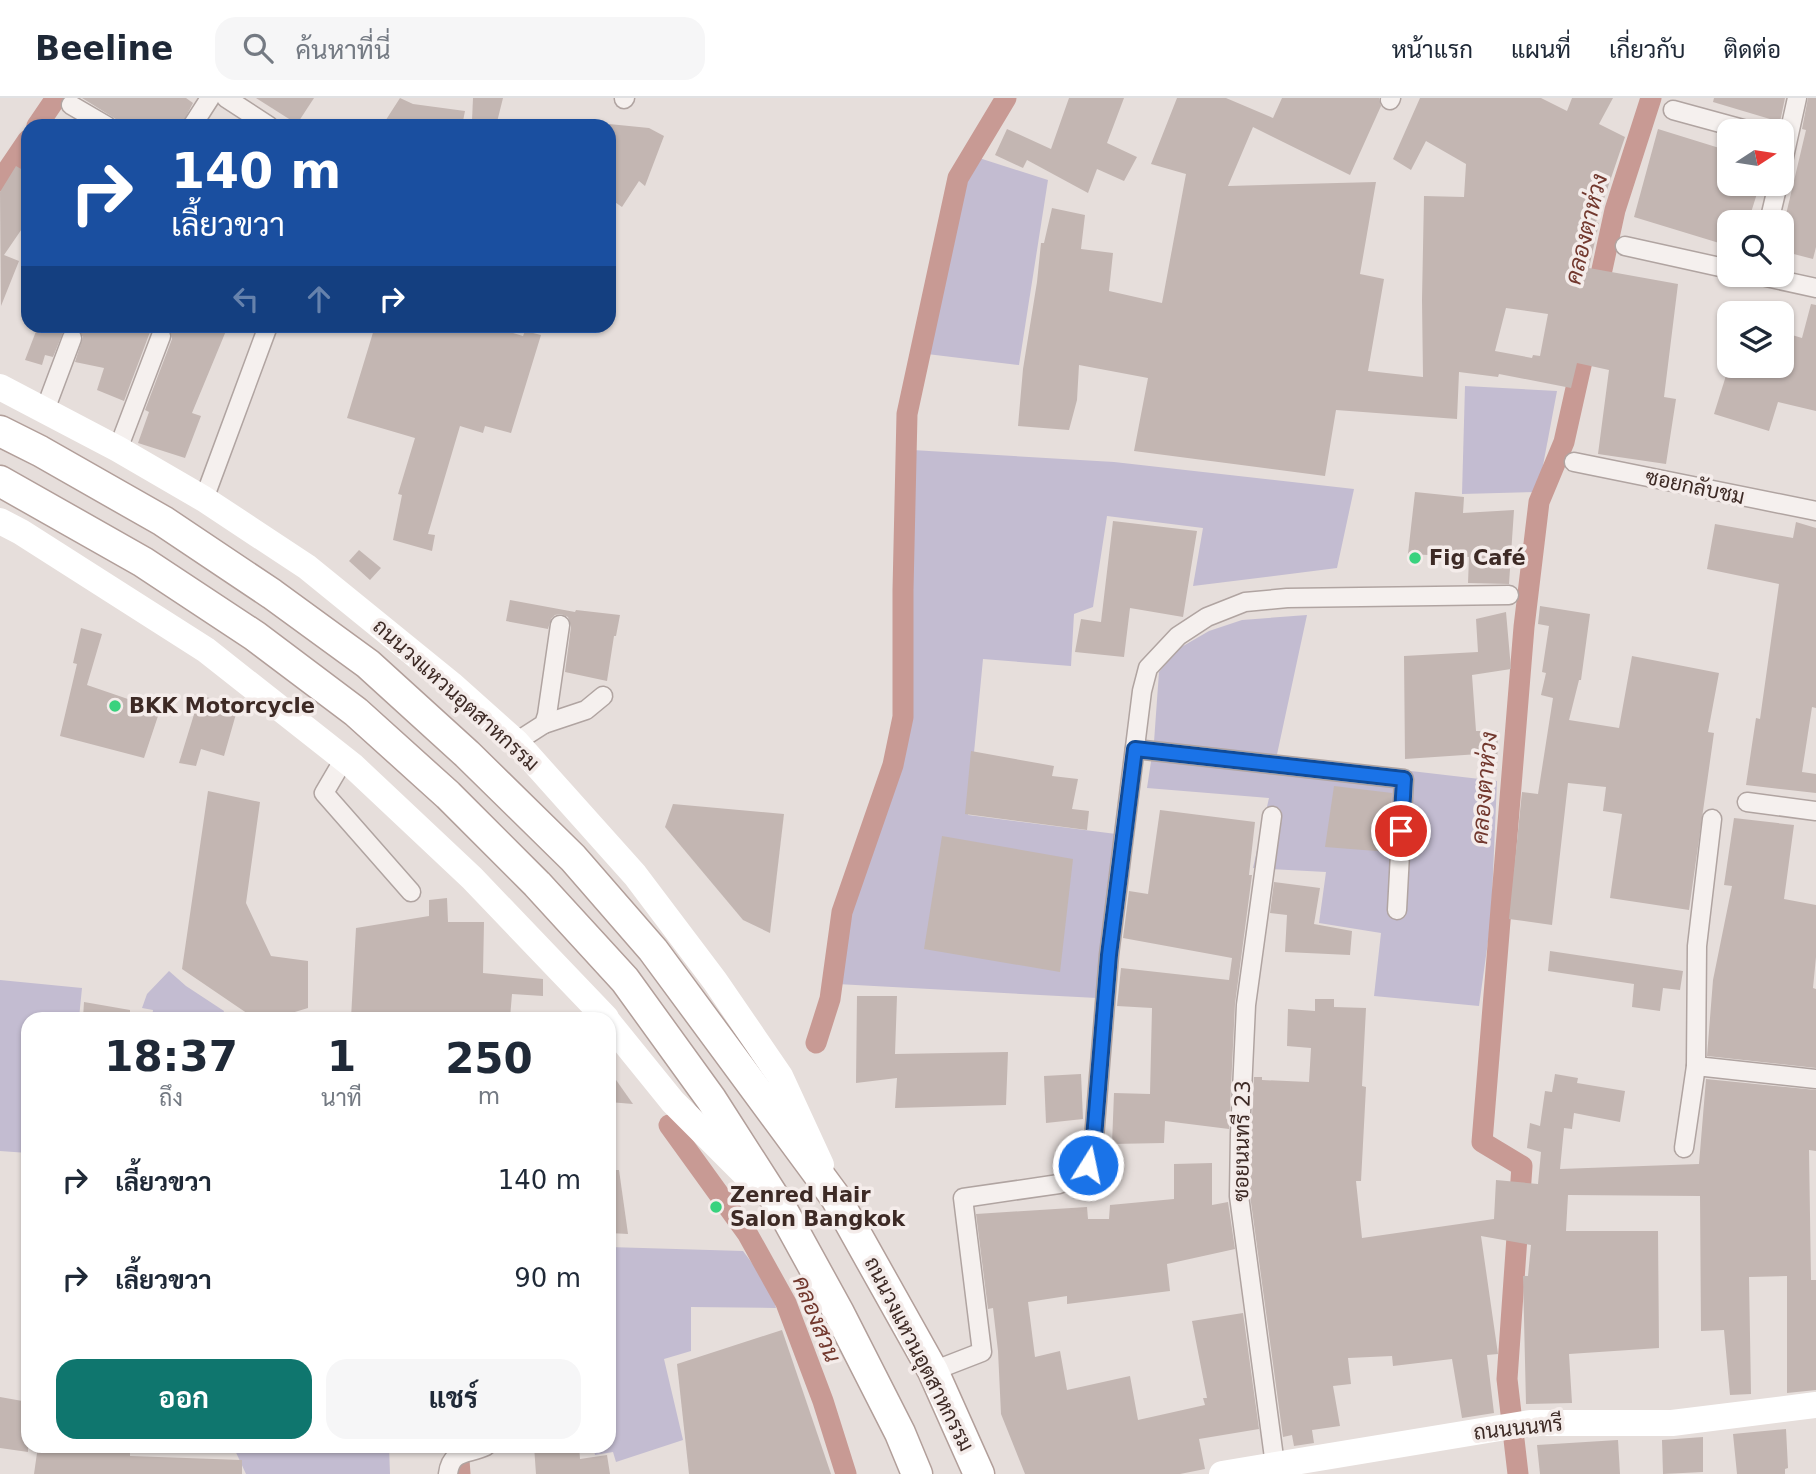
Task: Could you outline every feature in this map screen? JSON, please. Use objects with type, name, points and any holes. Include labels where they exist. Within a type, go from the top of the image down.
[{"type":"main road","name":"ถนนวงแหวนอุตสาหกรรม","points":[[0,387],[118,449],[204,499],[307,567],[451,684],[516,742],[635,874],[715,981],[780,1076],[836,1198],[933,1371],[979,1474]]},
{"type":"main road","name":"ถนนวงแหวนอุตสาหกรรม","points":[[0,431],[163,521],[272,594],[368,664],[467,754],[573,858],[653,950],[836,1198]]},
{"type":"main road","points":[[10,486],[143,562],[255,636],[356,712],[448,795],[537,884],[625,980],[711,1098],[784,1213],[839,1312],[900,1433],[917,1474]]},
{"type":"main road","points":[[0,521],[22,532],[206,650],[344,759],[472,878],[600,1012]]},
{"type":"main road","points":[[616,1032],[673,1102],[784,1213]]},
{"type":"main road","name":"ถนนนนทรี","points":[[1222,1474],[1519,1425],[1672,1423],[1816,1405]]},
{"type":"street","points":[[196,119],[210,98]]},
{"type":"street","points":[[226,98],[258,119]]},
{"type":"street","points":[[1791,119],[1797,98]]},
{"type":"street","points":[[71,105],[95,119]]},
{"type":"street","points":[[1673,110],[1717,122]]},
{"type":"street","points":[[1625,246],[1717,266]]},
{"type":"street","points":[[1794,283],[1816,288]]},
{"type":"street","points":[[204,499],[265,333]]},
{"type":"street","points":[[118,449],[161,336]]},
{"type":"street","points":[[45,410],[72,338]]},
{"type":"street","name":"ซอยกลับชม","points":[[1574,462],[1816,511]]},
{"type":"street","points":[[933,1371],[982,1353],[963,1198],[1072,1180],[1088,1165],[1093,1150],[1109,955],[1148,668],[1178,636],[1207,617],[1245,603],[1287,598],[1509,595]]},
{"type":"street","points":[[544,724],[560,625]]},
{"type":"street","points":[[516,742],[544,724],[586,710],[603,696]]},
{"type":"street","points":[[1135,749],[1404,779],[1397,910]]},
{"type":"street","points":[[344,759],[324,793],[411,892]]},
{"type":"street","points":[[1747,802],[1816,811]]},
{"type":"street","name":"ซอยนนทรี 23","points":[[1272,816],[1246,1005],[1239,1196],[1275,1465]]},
{"type":"street","points":[[1684,1148],[1696,1066],[1697,946],[1713,819]]},
{"type":"street","points":[[1696,1066],[1816,1079]]},
{"type":"shaded area","points":[[976,157],[1048,180],[1019,365],[927,354],[967,172]]},
{"type":"shaded area","points":[[1465,386],[1557,391],[1538,492],[1462,494]]},
{"type":"shaded area","points":[[912,450],[1114,462],[1354,489],[1337,568],[1193,586],[1203,528],[1107,516],[1093,607],[1074,614],[1071,666],[983,659],[968,815],[1116,834],[1097,998],[837,984],[844,923],[889,796],[907,728],[912,643]]},
{"type":"shaded area","points":[[1307,615],[1276,759],[1342,763],[1497,781],[1491,920],[1479,1006],[1374,996],[1381,933],[1319,923],[1326,872],[1253,868],[1269,798],[1147,788],[1154,742],[1159,672],[1178,649],[1209,631],[1242,620]]},
{"type":"shaded area","points":[[169,971],[186,986],[224,1011],[153,1012],[142,1008],[147,994]]},
{"type":"shaded area","points":[[0,980],[82,988],[80,1012],[21,1012],[21,1152],[0,1151]]},
{"type":"shaded area","points":[[616,1247],[743,1251],[770,1287],[776,1308],[691,1307],[691,1351],[664,1359],[683,1440],[616,1462],[613,1453],[616,1453]]},
{"type":"shaded area","points":[[236,1453],[389,1453],[390,1474],[246,1474]]},
{"type":"building","points":[[82,98],[186,98],[193,103],[185,119],[116,119]]},
{"type":"building","points":[[256,98],[314,98],[300,119],[289,119]]},
{"type":"building","points":[[400,98],[413,104],[465,111],[463,119],[386,119]]},
{"type":"building","points":[[473,98],[503,98],[498,119],[472,119]]},
{"type":"building","points":[[1069,98],[1124,98],[1107,143],[1137,157],[1124,181],[1097,169],[1088,193],[1027,160],[1023,168],[995,155],[1007,129],[1051,149]]},
{"type":"building","points":[[1177,98],[1226,98],[1273,118],[1282,98],[1379,98],[1381,106],[1350,175],[1253,127],[1228,186],[1376,182],[1360,274],[1384,279],[1368,371],[1423,377],[1424,196],[1464,197],[1466,164],[1426,141],[1411,170],[1393,159],[1420,98],[1541,98],[1567,111],[1572,98],[1613,98],[1599,124],[1625,137],[1596,222],[1599,223],[1589,268],[1678,284],[1664,397],[1676,399],[1666,464],[1598,454],[1609,370],[1577,363],[1571,388],[1499,374],[1498,377],[1459,372],[1457,419],[1336,410],[1325,476],[1134,451],[1148,378],[1079,365],[1077,400],[1069,430],[1018,426],[1023,369],[1041,243],[1044,243],[1052,208],[1085,215],[1081,249],[1113,253],[1109,291],[1162,303],[1186,174],[1151,164]],"holes":[[[1506,308],[1548,314],[1540,356],[1533,355],[1532,358],[1495,351]]]},
{"type":"building","points":[[1714,98],[1785,98],[1781,119],[1770,119],[1713,102]]},
{"type":"building","points":[[1808,98],[1816,98],[1816,247],[1813,259],[1794,254],[1794,210],[1787,210],[1790,196],[1794,196],[1794,181],[1806,130],[1802,129]]},
{"type":"building","points":[[616,125],[649,128],[664,136],[645,186],[639,181],[622,207],[616,203]]},
{"type":"building","points":[[1658,129],[1717,147],[1717,196],[1756,196],[1752,210],[1717,210],[1717,242],[1634,217]]},
{"type":"building","points":[[16,166],[21,169],[21,230],[4,255],[19,261],[1,306],[0,192]]},
{"type":"building","points":[[1811,304],[1816,305],[1816,411],[1778,402],[1769,431],[1714,414],[1725,378],[1794,378],[1794,336],[1802,338]]},
{"type":"building","points":[[35,333],[63,333],[53,357],[45,355],[42,365],[25,360]]},
{"type":"building","points":[[80,333],[150,333],[124,401],[97,390],[104,368],[75,362],[83,337]]},
{"type":"building","points":[[171,333],[225,333],[192,413],[201,416],[185,458],[138,443],[149,412],[145,410],[172,339]]},
{"type":"building","points":[[373,333],[541,335],[511,433],[485,426],[483,433],[460,426],[428,534],[435,535],[432,551],[393,540],[402,495],[398,494],[415,438],[347,418]]},
{"type":"building","points":[[1415,492],[1464,497],[1463,513],[1514,510],[1509,584],[1468,583],[1469,557],[1408,554]]},
{"type":"building","points":[[1113,521],[1197,531],[1183,617],[1130,608],[1124,657],[1075,652],[1081,619],[1101,622]]},
{"type":"building","points":[[1796,522],[1816,528],[1816,708],[1812,707],[1802,772],[1816,774],[1816,793],[1746,785],[1756,718],[1760,719],[1779,584],[1707,569],[1715,524],[1793,538]]},
{"type":"building","points":[[359,550],[381,568],[370,580],[349,561]]},
{"type":"building","points":[[510,600],[575,612],[620,615],[607,681],[565,672],[571,627],[568,617],[555,615],[548,629],[506,621]]},
{"type":"building","points":[[1540,606],[1590,614],[1581,680],[1569,720],[1619,728],[1632,656],[1719,673],[1708,732],[1714,733],[1689,910],[1610,898],[1622,814],[1603,811],[1606,787],[1568,783],[1552,925],[1509,919],[1522,792],[1538,794],[1553,698],[1541,695],[1546,673],[1542,672],[1549,626],[1538,624]]},
{"type":"building","points":[[1506,612],[1511,669],[1472,675],[1476,731],[1498,731],[1497,771],[1480,774],[1479,754],[1405,759],[1404,656],[1478,652],[1476,619]]},
{"type":"building","points":[[81,628],[102,634],[87,685],[160,710],[144,758],[60,736],[77,664],[73,663]]},
{"type":"building","points":[[200,695],[216,700],[214,708],[236,714],[224,756],[201,749],[196,766],[179,763]]},
{"type":"building","points":[[971,751],[1054,766],[1052,776],[1078,779],[1072,809],[1089,811],[1087,830],[965,814]]},
{"type":"building","points":[[1334,786],[1392,793],[1389,852],[1325,847]]},
{"type":"building","points":[[208,791],[260,802],[246,903],[271,956],[308,961],[308,1008],[295,1012],[245,1012],[182,969]]},
{"type":"building","points":[[673,804],[784,814],[770,933],[743,920],[665,827]]},
{"type":"building","points":[[1160,810],[1255,822],[1249,875],[1252,875],[1235,1004],[1229,1129],[1165,1121],[1164,1143],[1112,1144],[1114,1093],[1150,1094],[1152,1008],[1117,1006],[1121,968],[1229,980],[1232,958],[1123,938],[1129,891],[1148,894]]},
{"type":"building","points":[[1734,818],[1794,825],[1784,899],[1816,905],[1813,988],[1816,989],[1816,1068],[1707,1056],[1713,980],[1732,886],[1724,885]]},
{"type":"building","points":[[942,836],[1073,859],[1060,972],[924,949]]},
{"type":"building","points":[[1274,882],[1320,888],[1314,924],[1352,931],[1350,955],[1285,952],[1287,915],[1270,913]]},
{"type":"building","points":[[447,898],[448,922],[484,922],[483,973],[543,979],[543,996],[512,994],[510,1012],[351,1012],[356,928],[429,916],[429,900]]},
{"type":"building","points":[[1550,951],[1683,971],[1680,990],[1663,988],[1660,1011],[1632,1007],[1634,984],[1548,971]]},
{"type":"building","points":[[857,996],[897,996],[895,1054],[1008,1052],[1006,1105],[895,1108],[897,1078],[856,1083]]},
{"type":"building","points":[[1315,999],[1334,999],[1334,1007],[1366,1008],[1362,1086],[1366,1087],[1361,1181],[1356,1181],[1362,1238],[1494,1219],[1496,1180],[1538,1184],[1541,1152],[1527,1148],[1530,1123],[1540,1126],[1545,1091],[1552,1092],[1555,1074],[1578,1078],[1577,1083],[1625,1091],[1620,1122],[1574,1113],[1572,1129],[1564,1128],[1560,1169],[1699,1164],[1706,1079],[1816,1090],[1816,1151],[1809,1150],[1811,1280],[1816,1280],[1816,1390],[1787,1393],[1787,1276],[1749,1277],[1751,1394],[1730,1395],[1724,1330],[1701,1331],[1700,1196],[1568,1195],[1566,1231],[1658,1231],[1659,1348],[1569,1354],[1572,1403],[1526,1404],[1523,1276],[1528,1276],[1531,1245],[1481,1236],[1498,1354],[1487,1355],[1494,1413],[1462,1418],[1452,1359],[1393,1366],[1392,1356],[1348,1358],[1351,1384],[1333,1386],[1340,1426],[1312,1430],[1314,1443],[1294,1446],[1292,1435],[1283,1437],[1250,1195],[1251,1134],[1254,1077],[1262,1077],[1262,1080],[1309,1082],[1311,1048],[1287,1046],[1288,1009],[1315,1011]]},
{"type":"building","points":[[84,1002],[130,1010],[130,1012],[83,1012]]},
{"type":"building","points":[[1081,1074],[1083,1119],[1046,1123],[1044,1076]]},
{"type":"building","points":[[616,1080],[633,1104],[616,1103]]},
{"type":"building","points":[[1212,1163],[1212,1205],[1228,1202],[1235,1249],[1167,1264],[1170,1291],[1067,1304],[1067,1296],[1028,1302],[1035,1357],[1060,1351],[1067,1390],[1130,1376],[1138,1420],[1205,1405],[1203,1398],[1207,1398],[1192,1321],[1243,1313],[1259,1429],[1199,1439],[1205,1469],[1180,1474],[1025,1474],[1001,1414],[993,1308],[988,1309],[976,1214],[1087,1207],[1088,1219],[1109,1219],[1110,1205],[1174,1199],[1174,1164]]},
{"type":"building","points":[[616,1170],[619,1170],[628,1234],[616,1233]]},
{"type":"building","points":[[782,1330],[831,1474],[689,1474],[677,1364]]},
{"type":"building","points":[[0,1397],[21,1401],[21,1451],[0,1448]]},
{"type":"building","points":[[1786,1429],[1788,1468],[1785,1469],[1785,1474],[1737,1474],[1733,1434]]},
{"type":"building","points":[[1703,1437],[1703,1472],[1663,1474],[1662,1440]]},
{"type":"building","points":[[1618,1440],[1620,1474],[1540,1474],[1537,1445]]},
{"type":"building","points":[[37,1453],[130,1453],[130,1456],[242,1460],[242,1474],[34,1474]]},
{"type":"building","points":[[534,1453],[580,1453],[580,1459],[607,1455],[610,1474],[536,1474]]},
{"type":"waterway","points":[[42,119],[56,98]]},
{"type":"waterway","points":[[816,1043],[830,999],[842,912],[893,765],[903,717],[907,414],[958,178],[1006,98]]},
{"type":"waterway","name":"คลองตาห่วง","points":[[1596,297],[1615,210],[1651,98]]},
{"type":"waterway","points":[[0,181],[21,150]]},
{"type":"waterway","name":"คลองตาห่วง","points":[[1518,1474],[1507,1379],[1522,1166],[1482,1142],[1524,627],[1539,502],[1564,442],[1587,339]]},
{"type":"waterway","name":"คลองสวน","points":[[669,1125],[747,1233],[786,1303],[823,1401],[846,1474]]},
{"type":"waterway","points":[[458,1453],[460,1474]]},
{"type":"place","name":"Fig Café","points":[[1415,558]]},
{"type":"place","name":"BKK Motorcycle","points":[[115,706]]},
{"type":"place","name":"Zenred Hair Salon Bangkok","points":[[716,1207]]},
{"type":"route","points":[[1088,1165],[1093,1150],[1109,955],[1135,749],[1404,779],[1401,831]]}]
